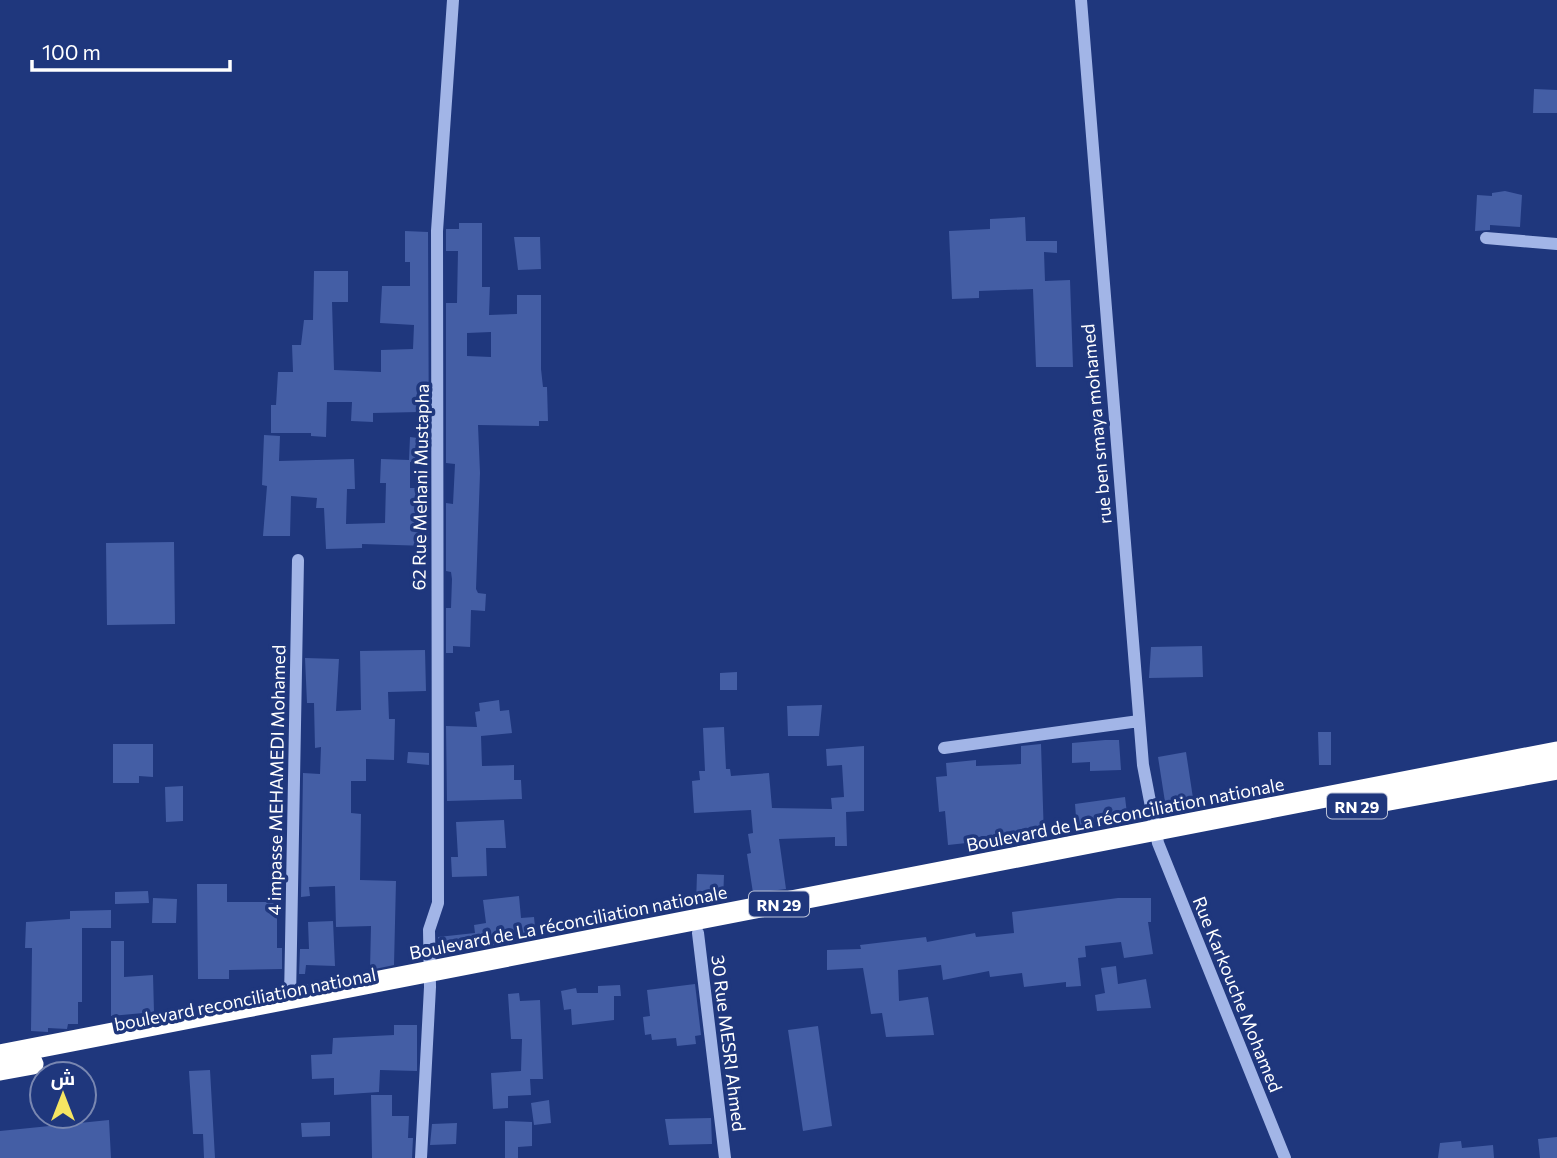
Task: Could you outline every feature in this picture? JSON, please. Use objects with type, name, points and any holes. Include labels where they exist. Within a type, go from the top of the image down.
[{"type":"highway","name":"Boulevard de La réconciliation nationale","points":[[0,1055],[290,999],[429,980],[1156,837],[1557,752]]},
{"type":"highway","name":"Boulevard de La réconciliation nationale","points":[[1156,837],[1557,769]]},
{"type":"highway","name":"boulevard reconciliation national","points":[[0,1070],[429,980],[698,933],[1156,837]]},
{"type":"street","name":"62 Rue Mehani Mustapha","points":[[421,1158],[429,930],[438,903],[437,231],[453,0]]},
{"type":"street","name":"rue ben smaya mohamed","points":[[1081,0],[1139,721],[1143,765],[1156,837]]},
{"type":"street","points":[[1486,238],[1557,244]]},
{"type":"street","name":"4 impasse MEHAMEDI Mohamed","points":[[290,999],[298,560]]},
{"type":"street","points":[[944,748],[1139,721]]},
{"type":"street","name":"Rue Karkouche Mohamed","points":[[1156,837],[1286,1158]]},
{"type":"street","name":"30 Rue MESRI Ahmed","points":[[698,933],[725,1158]]},
{"type":"building","points":[[1534,89],[1557,90],[1557,113],[1533,113]]},
{"type":"building","points":[[1505,191],[1522,195],[1520,227],[1490,225],[1490,230],[1475,231],[1477,195],[1492,196],[1492,193]]},
{"type":"building","points":[[1025,217],[1026,241],[1057,241],[1057,253],[1044,252],[1045,281],[1070,280],[1073,367],[1036,367],[1033,289],[979,291],[979,298],[952,299],[949,231],[990,229],[990,219]]},
{"type":"building","points":[[459,223],[482,223],[482,287],[490,287],[489,315],[517,314],[517,295],[541,295],[541,369],[543,387],[547,387],[548,421],[539,421],[539,426],[478,425],[480,473],[476,589],[478,593],[486,594],[485,611],[471,610],[470,647],[453,646],[453,653],[446,653],[446,608],[451,608],[452,579],[451,572],[446,571],[446,503],[453,504],[455,464],[446,463],[446,303],[457,303],[458,251],[446,251],[446,229],[459,229]],"holes":[[[491,332],[491,357],[467,356],[467,333]]]},
{"type":"building","points":[[405,231],[428,232],[429,463],[410,462],[410,488],[426,488],[429,546],[362,544],[362,548],[326,549],[324,508],[316,508],[317,498],[291,496],[290,536],[263,536],[267,486],[262,485],[264,435],[280,436],[279,461],[354,459],[355,489],[347,489],[346,524],[385,523],[386,483],[380,483],[381,459],[409,460],[410,437],[418,438],[419,412],[373,413],[373,422],[351,421],[352,402],[327,402],[326,437],[311,436],[311,433],[271,433],[271,405],[276,405],[278,372],[293,372],[292,345],[301,345],[304,320],[313,320],[314,271],[348,271],[348,302],[332,302],[334,370],[381,372],[381,350],[413,349],[414,325],[380,323],[382,286],[410,286],[410,262],[405,262]]},
{"type":"building","points":[[514,237],[540,237],[541,269],[518,270]]},
{"type":"building","points":[[174,542],[175,624],[107,625],[106,543]]},
{"type":"building","points":[[1202,646],[1203,677],[1149,678],[1151,647]]},
{"type":"building","points":[[425,650],[426,691],[388,692],[389,719],[395,719],[394,760],[366,759],[366,781],[351,781],[351,813],[361,814],[360,880],[396,881],[394,965],[370,970],[371,926],[336,927],[335,886],[309,887],[310,896],[301,897],[303,773],[320,774],[321,747],[315,748],[314,703],[307,703],[305,658],[339,659],[336,711],[361,710],[360,651]]},
{"type":"building","points":[[737,672],[737,690],[720,690],[720,673]]},
{"type":"building","points":[[499,700],[500,711],[509,710],[512,733],[481,736],[482,766],[514,765],[514,780],[521,780],[522,799],[447,801],[446,726],[477,727],[475,712],[480,711],[479,703]]},
{"type":"building","points":[[822,705],[819,736],[788,736],[787,706]]},
{"type":"building","points":[[724,727],[726,769],[730,769],[731,776],[769,773],[772,808],[832,809],[831,798],[844,797],[842,765],[827,766],[826,749],[864,746],[864,811],[846,812],[847,846],[835,846],[835,837],[779,839],[786,889],[753,893],[747,854],[751,853],[748,834],[753,833],[751,810],[694,813],[692,781],[700,780],[699,771],[705,771],[703,728]]},
{"type":"building","points":[[1318,732],[1331,732],[1331,765],[1319,765]]},
{"type":"building","points":[[1119,740],[1121,770],[1090,771],[1090,762],[1072,763],[1072,743]]},
{"type":"building","points":[[113,744],[153,744],[153,777],[139,776],[139,783],[113,783]]},
{"type":"building","points":[[1041,744],[1044,838],[1004,842],[1004,846],[985,850],[985,841],[948,845],[945,811],[939,812],[936,777],[947,776],[946,763],[976,760],[976,766],[1021,764],[1021,746]]},
{"type":"building","points":[[408,752],[429,753],[429,765],[407,763]]},
{"type":"building","points":[[1186,752],[1193,798],[1165,802],[1158,757]]},
{"type":"building","points":[[183,786],[183,821],[166,822],[165,787]]},
{"type":"building","points":[[1125,797],[1128,822],[1077,830],[1075,804]]},
{"type":"building","points":[[504,820],[506,848],[486,848],[487,876],[452,877],[451,857],[458,857],[456,822]]},
{"type":"building","points":[[697,874],[724,875],[723,901],[696,904]]},
{"type":"building","points":[[197,884],[227,884],[227,902],[277,902],[277,948],[282,948],[282,969],[229,970],[229,979],[198,979]]},
{"type":"building","points":[[148,891],[149,903],[115,904],[115,892]]},
{"type":"building","points":[[519,896],[521,918],[534,917],[536,937],[438,956],[438,937],[475,933],[474,925],[486,923],[483,900]]},
{"type":"building","points":[[153,898],[177,899],[176,923],[152,923]]},
{"type":"building","points":[[1118,898],[1151,898],[1151,922],[1148,922],[1153,954],[1124,958],[1121,942],[1085,946],[1086,957],[1078,958],[1081,986],[1066,987],[1066,982],[1024,987],[1022,973],[990,977],[989,971],[943,980],[941,965],[898,970],[899,1001],[928,997],[934,1035],[886,1037],[882,1013],[871,1014],[863,968],[827,970],[827,950],[861,949],[860,945],[926,937],[927,942],[975,933],[976,937],[1014,933],[1012,912]]},
{"type":"building","points":[[111,910],[111,928],[82,928],[82,1002],[78,1002],[78,1024],[68,1024],[67,1029],[48,1028],[48,1032],[31,1031],[32,948],[25,948],[26,922],[70,919],[70,911]]},
{"type":"building","points":[[333,921],[335,966],[306,965],[305,974],[299,974],[300,949],[309,949],[308,922]]},
{"type":"building","points":[[111,941],[124,941],[124,977],[153,975],[154,1012],[111,1016]]},
{"type":"building","points":[[1116,966],[1118,984],[1146,979],[1151,1008],[1097,1011],[1095,995],[1105,993],[1101,968]]},
{"type":"building","points":[[695,984],[701,1035],[695,1036],[696,1044],[677,1046],[676,1038],[652,1040],[651,1034],[645,1035],[643,1017],[650,1016],[647,990]]},
{"type":"building","points":[[620,985],[621,996],[614,996],[614,1020],[572,1025],[571,1009],[564,1010],[561,991],[576,988],[577,993],[598,993],[598,986]]},
{"type":"building","points":[[519,993],[520,1001],[540,1000],[543,1079],[530,1079],[531,1095],[508,1096],[508,1108],[493,1109],[491,1073],[521,1071],[522,1039],[511,1039],[508,994]]},
{"type":"building","points":[[394,1025],[417,1025],[417,1071],[380,1070],[379,1092],[334,1095],[334,1078],[312,1079],[311,1055],[332,1054],[333,1038],[394,1035]]},
{"type":"building","points":[[818,1026],[832,1126],[803,1131],[788,1030]]},
{"type":"building","points":[[210,1070],[215,1158],[204,1158],[203,1134],[193,1134],[189,1071]]},
{"type":"building","points":[[371,1095],[392,1095],[392,1116],[409,1116],[408,1138],[413,1138],[412,1158],[372,1158]]},
{"type":"building","points":[[549,1100],[551,1123],[534,1125],[531,1103]]},
{"type":"building","points":[[711,1118],[712,1144],[669,1145],[665,1119]]},
{"type":"building","points":[[109,1120],[111,1158],[0,1158],[0,1131],[28,1128],[98,1130],[98,1121]]},
{"type":"building","points":[[505,1121],[532,1122],[532,1146],[518,1147],[518,1158],[505,1158]]},
{"type":"building","points":[[330,1122],[330,1136],[302,1137],[301,1123]]},
{"type":"building","points":[[457,1123],[456,1144],[430,1145],[432,1124]]},
{"type":"building","points":[[1557,1137],[1557,1158],[1540,1158],[1538,1139]]},
{"type":"building","points":[[1461,1141],[1462,1148],[1493,1145],[1494,1158],[1438,1158],[1440,1143]]}]
